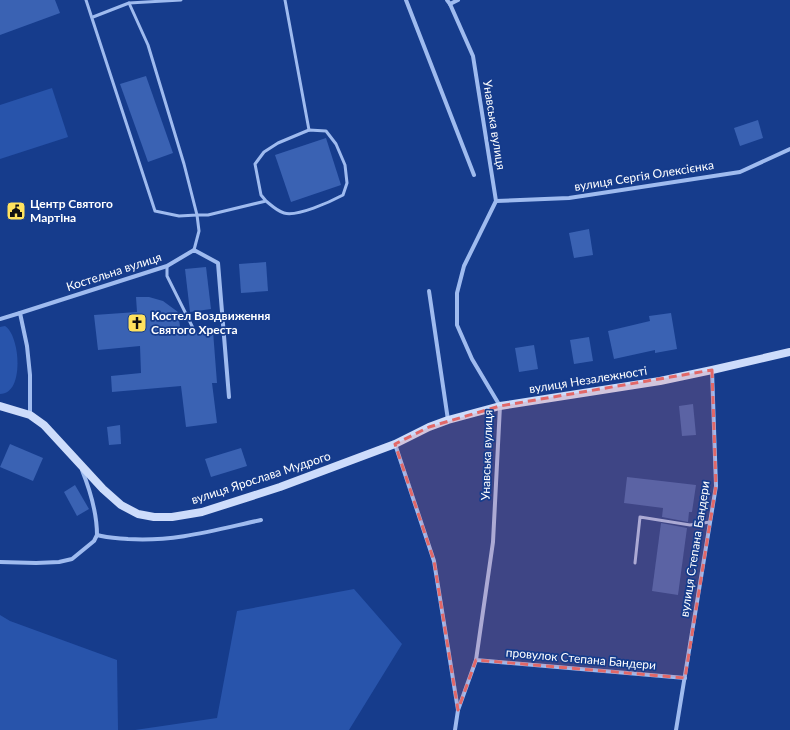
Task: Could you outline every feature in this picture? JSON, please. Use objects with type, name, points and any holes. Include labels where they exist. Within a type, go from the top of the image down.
[{"type":"street","points":[[406,0],[474,174]]},
{"type":"street","name":"Унавська вулиця","points":[[455,730],[458,710],[476,660],[493,542],[500,406],[472,359],[458,325],[457,293],[464,266],[496,201],[473,56],[449,2],[458,0]]},
{"type":"street","name":"вулиця Сергія Олексієнка","points":[[496,201],[569,198],[740,172],[790,149]]},
{"type":"street","points":[[194,250],[218,262],[230,397]]},
{"type":"street","name":"Костельна вулиця","points":[[0,319],[167,266],[194,250]]},
{"type":"street","points":[[430,291],[448,420]]},
{"type":"street","points":[[20,313],[27,346],[30,375],[30,415]]},
{"type":"street","name":"вулиця Незалежності","points":[[395,444],[448,420],[500,406],[660,381],[790,352]]},
{"type":"street","name":"вулиця Степана Бандери","points":[[676,730],[716,486],[712,370]]},
{"type":"street","name":"вулиця Ярослава Мудрого","points":[[0,406],[30,415],[44,425],[80,462],[103,489],[121,505],[138,514],[154,517],[172,517],[202,512],[325,471],[395,444]]},
{"type":"street","name":"Унавська вулиця","points":[[395,444],[434,561],[458,710]]},
{"type":"street","name":"вулиця Ярослава Мудрого","points":[[80,462],[93,504],[97,535]]},
{"type":"street","points":[[0,562],[36,563],[59,562],[72,559],[94,541],[97,535],[105,538],[150,540],[182,537],[261,520]]},
{"type":"street","name":"провулок Степана Бандери","points":[[476,660],[685,678]]},
{"type":"lane","points":[[86,0],[93,17],[155,211],[179,216],[208,215],[266,201]]},
{"type":"lane","points":[[93,17],[129,3],[181,0]]},
{"type":"lane","points":[[284,0],[309,130]]},
{"type":"lane","points":[[129,3],[148,45],[184,164],[197,215],[199,231],[194,250]]},
{"type":"lane","points":[[309,130],[326,131],[336,144],[344,165],[347,183],[343,196],[316,208],[299,212],[284,213],[272,207],[266,201],[261,195],[255,164],[264,152],[278,143],[309,130]]},
{"type":"lane","points":[[167,266],[168,276],[194,330]]},
{"type":"lane","points":[[635,563],[640,517],[690,525],[710,522]]},
{"type":"highlighted area","points":[[712,370],[716,486],[685,678],[476,660],[458,710],[434,561],[395,444],[429,427],[500,406]]},
{"type":"shaded area","points":[[52,88],[68,137],[0,159],[0,105]]},
{"type":"shaded area","points":[[5,326],[14,340],[18,363],[17,375],[13,385],[8,391],[0,394],[0,327]]},
{"type":"shaded area","points":[[354,589],[402,644],[349,730],[135,730],[217,718],[237,611]]},
{"type":"shaded area","points":[[0,615],[10,621],[117,660],[118,730],[0,730]]},
{"type":"building","points":[[0,0],[55,0],[60,13],[0,35]]},
{"type":"building","points":[[146,76],[173,153],[148,162],[120,84]]},
{"type":"building","points":[[758,120],[763,138],[740,146],[734,128]]},
{"type":"building","points":[[326,138],[341,185],[291,202],[275,155]]},
{"type":"building","points":[[589,229],[593,255],[574,258],[569,233]]},
{"type":"building","points":[[266,262],[268,291],[241,293],[239,264]]},
{"type":"building","points":[[206,267],[211,309],[190,312],[185,269]]},
{"type":"building","points":[[136,297],[149,297],[163,301],[178,312],[181,334],[213,331],[217,383],[212,383],[217,423],[186,427],[181,386],[112,392],[111,376],[141,373],[140,346],[98,350],[94,315],[137,312]]},
{"type":"building","points":[[671,313],[677,349],[655,353],[655,350],[614,359],[608,331],[650,321],[649,316]]},
{"type":"building","points":[[589,337],[593,361],[574,364],[570,340]]},
{"type":"building","points":[[534,345],[538,369],[519,372],[515,348]]},
{"type":"building","points":[[693,404],[696,435],[682,436],[679,406]]},
{"type":"building","points":[[120,425],[121,444],[109,445],[107,427]]},
{"type":"building","points":[[10,444],[43,458],[33,481],[0,467]]},
{"type":"building","points":[[241,448],[247,466],[211,477],[205,459]]},
{"type":"building","points":[[627,477],[696,485],[692,512],[689,512],[688,522],[662,517],[663,508],[624,503]]},
{"type":"building","points":[[75,485],[89,509],[77,516],[64,492]]},
{"type":"building","points":[[661,523],[687,528],[678,595],[652,591]]},
{"type":"place","name":"Центр Святого Мартіна","points":[[16,211]]},
{"type":"place","name":"Костел Воздвиження Святого Хреста","points":[[137,323]]}]
